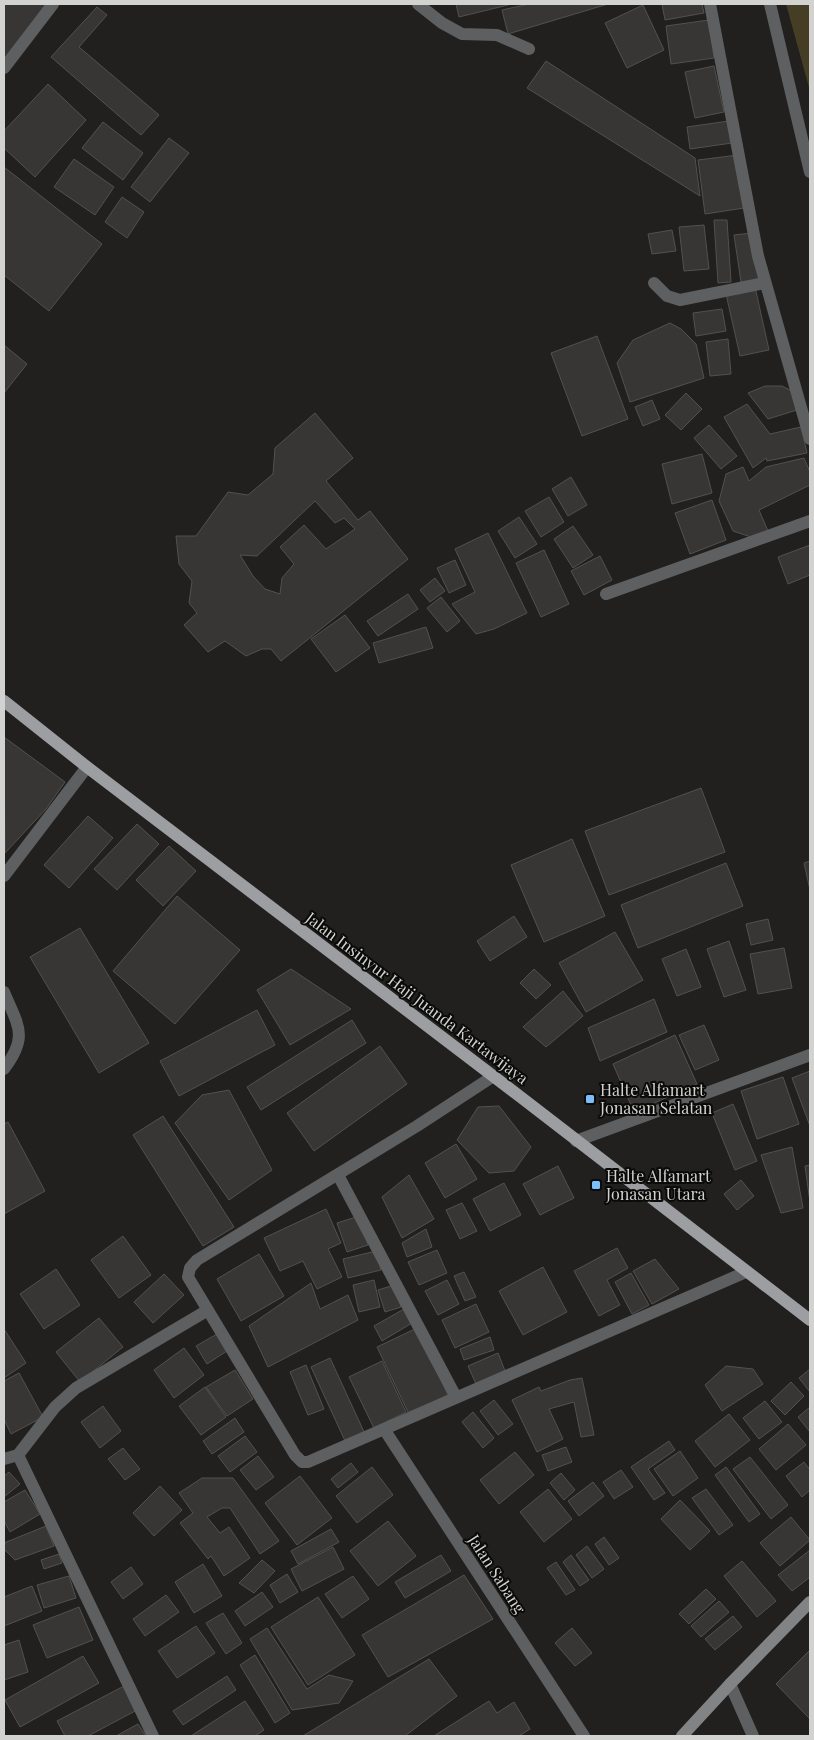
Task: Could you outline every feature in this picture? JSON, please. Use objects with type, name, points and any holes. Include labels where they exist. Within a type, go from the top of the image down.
[{"type":"main road","name":"Jalan Insinyur Haji Juanda Kartawijaya","points":[[4,701],[87,767],[810,1320]]},
{"type":"main road","points":[[682,1736],[810,1602]]},
{"type":"street","points":[[4,68],[53,4]]},
{"type":"street","points":[[418,4],[442,23],[462,34],[497,35],[529,49]]},
{"type":"street","points":[[710,4],[758,256],[810,439]]},
{"type":"street","points":[[770,4],[810,172]]},
{"type":"street","points":[[654,283],[667,296],[680,300],[766,283]]},
{"type":"street","points":[[606,594],[810,521]]},
{"type":"street","points":[[4,876],[87,767]]},
{"type":"street","points":[[4,992],[20,1030],[19,1043],[4,1069]]},
{"type":"street","points":[[576,1141],[810,1055]]},
{"type":"street","points":[[492,1077],[338,1175],[198,1260],[190,1268],[188,1277],[295,1455],[302,1462],[308,1462],[746,1272]]},
{"type":"street","points":[[338,1175],[456,1397]]},
{"type":"street","points":[[4,1459],[18,1455],[55,1407],[76,1388],[208,1310]]},
{"type":"street","name":"Jalan Sabang","points":[[384,1429],[584,1736]]},
{"type":"street","points":[[18,1455],[154,1736]]},
{"type":"street","points":[[730,1684],[753,1736]]},
{"type":"shaded area","points":[[786,4],[810,4],[810,91]]},
{"type":"building","points":[[4,4],[46,4],[4,67]]},
{"type":"building","points":[[456,4],[512,4],[459,17]]},
{"type":"building","points":[[529,4],[608,4],[508,34],[502,10]]},
{"type":"building","points":[[662,4],[702,4],[704,13],[665,20]]},
{"type":"building","points":[[643,5],[664,50],[627,68],[605,23]]},
{"type":"building","points":[[97,7],[107,15],[79,47],[159,115],[141,135],[51,57]]},
{"type":"building","points":[[709,20],[714,58],[671,64],[666,26]]},
{"type":"building","points":[[546,61],[695,158],[700,196],[527,88]]},
{"type":"building","points":[[714,66],[724,112],[695,118],[685,72]]},
{"type":"building","points":[[48,84],[86,120],[35,177],[4,148],[4,131]]},
{"type":"building","points":[[729,121],[732,143],[690,149],[687,127]]},
{"type":"building","points":[[103,122],[143,153],[123,180],[82,148]]},
{"type":"building","points":[[169,138],[189,153],[150,202],[131,187]]},
{"type":"building","points":[[738,155],[744,208],[705,214],[698,160]]},
{"type":"building","points":[[74,159],[114,187],[95,215],[54,187]]},
{"type":"building","points":[[4,167],[102,244],[49,311],[4,275]]},
{"type":"building","points":[[122,197],[144,212],[127,238],[105,222]]},
{"type":"building","points":[[714,220],[727,220],[731,282],[718,283]]},
{"type":"building","points":[[704,225],[709,269],[684,271],[679,227]]},
{"type":"building","points":[[672,230],[676,251],[652,254],[648,234]]},
{"type":"building","points":[[752,233],[760,280],[741,282],[734,235]]},
{"type":"building","points":[[755,287],[769,350],[740,356],[726,294]]},
{"type":"building","points":[[722,309],[726,331],[696,336],[693,313]]},
{"type":"building","points":[[670,323],[681,329],[696,344],[704,378],[630,402],[617,363],[633,340]]},
{"type":"building","points":[[597,336],[628,419],[582,436],[551,353]]},
{"type":"building","points":[[728,339],[731,374],[710,376],[706,342]]},
{"type":"building","points":[[4,345],[27,364],[4,393]]},
{"type":"building","points":[[765,386],[782,386],[792,391],[797,410],[768,419],[748,393]]},
{"type":"building","points":[[686,393],[702,409],[681,430],[665,415]]},
{"type":"building","points":[[652,400],[660,419],[643,426],[635,407]]},
{"type":"building","points":[[747,404],[770,434],[801,427],[807,453],[767,461],[766,458],[753,468],[724,417]]},
{"type":"building","points":[[315,413],[353,458],[326,481],[358,520],[370,511],[408,559],[281,661],[271,649],[262,649],[246,656],[225,641],[208,652],[184,625],[197,613],[189,603],[192,581],[179,564],[176,536],[196,536],[228,492],[248,495],[273,474],[275,448]],"holes":[[[315,501],[335,523],[344,518],[355,529],[326,549],[304,525],[280,547],[294,564],[282,578],[280,594],[265,589],[253,576],[240,555],[257,556]]]},
{"type":"building","points":[[709,425],[737,456],[721,469],[694,438]]},
{"type":"building","points":[[702,454],[712,493],[672,504],[662,464]]},
{"type":"building","points":[[804,458],[810,472],[810,485],[759,510],[768,531],[751,537],[733,531],[719,501],[726,474],[743,467],[749,481],[766,467]]},
{"type":"building","points":[[571,477],[587,505],[568,516],[552,489]]},
{"type":"building","points":[[549,497],[564,522],[541,537],[525,511]]},
{"type":"building","points":[[712,500],[726,540],[690,554],[675,513]]},
{"type":"building","points":[[519,517],[537,544],[515,558],[498,531]]},
{"type":"building","points":[[573,526],[593,555],[573,568],[554,539]]},
{"type":"building","points":[[488,533],[527,613],[494,629],[476,634],[452,604],[475,592],[455,549]]},
{"type":"building","points":[[810,545],[810,575],[788,584],[778,557]]},
{"type":"building","points":[[544,550],[569,604],[541,617],[516,563]]},
{"type":"building","points":[[600,556],[612,580],[584,595],[571,571]]},
{"type":"building","points":[[455,560],[466,585],[449,593],[437,568]]},
{"type":"building","points":[[435,578],[445,591],[430,602],[420,590]]},
{"type":"building","points":[[408,594],[418,609],[378,636],[367,621]]},
{"type":"building","points":[[441,597],[460,621],[447,632],[427,608]]},
{"type":"building","points":[[345,615],[370,648],[336,672],[311,639]]},
{"type":"building","points":[[426,627],[433,648],[379,663],[373,643]]},
{"type":"building","points":[[4,737],[65,782],[46,809],[5,853]]},
{"type":"building","points":[[701,788],[725,852],[609,895],[585,831]]},
{"type":"building","points":[[88,816],[113,838],[69,888],[44,865]]},
{"type":"building","points":[[137,824],[159,844],[117,890],[94,869]]},
{"type":"building","points":[[572,839],[605,916],[544,942],[511,865]]},
{"type":"building","points":[[169,846],[196,871],[163,906],[136,880]]},
{"type":"building","points":[[810,861],[810,890],[804,863]]},
{"type":"building","points":[[726,863],[743,906],[638,948],[621,905]]},
{"type":"building","points":[[177,896],[240,950],[175,1024],[113,971]]},
{"type":"building","points":[[514,916],[527,937],[490,961],[477,941]]},
{"type":"building","points":[[768,919],[773,940],[751,945],[746,924]]},
{"type":"building","points":[[80,928],[149,1043],[99,1073],[30,957]]},
{"type":"building","points":[[615,932],[643,980],[586,1012],[559,963]]},
{"type":"building","points":[[729,941],[746,990],[724,997],[707,949]]},
{"type":"building","points":[[784,948],[792,988],[758,994],[750,954]]},
{"type":"building","points":[[686,949],[701,987],[677,996],[662,959]]},
{"type":"building","points":[[291,969],[351,1009],[290,1045],[257,990]]},
{"type":"building","points":[[534,969],[551,985],[536,999],[520,983]]},
{"type":"building","points":[[563,991],[583,1016],[546,1047],[523,1027]]},
{"type":"building","points":[[654,999],[667,1032],[600,1061],[588,1028]]},
{"type":"building","points":[[257,1010],[275,1045],[179,1096],[160,1061]]},
{"type":"building","points":[[352,1020],[366,1043],[261,1110],[247,1087]]},
{"type":"building","points":[[704,1025],[719,1060],[695,1070],[679,1035]]},
{"type":"building","points":[[675,1035],[697,1084],[634,1112],[613,1064]]},
{"type":"building","points":[[380,1046],[407,1084],[314,1151],[287,1113]]},
{"type":"building","points":[[810,1071],[810,1126],[792,1078]]},
{"type":"building","points":[[783,1077],[799,1124],[757,1139],[741,1091]]},
{"type":"building","points":[[229,1090],[272,1170],[229,1200],[175,1123],[202,1095]]},
{"type":"building","points":[[733,1104],[757,1161],[735,1170],[712,1113]]},
{"type":"building","points":[[499,1106],[531,1147],[514,1171],[489,1173],[457,1140],[478,1107]]},
{"type":"building","points":[[163,1116],[234,1227],[203,1246],[133,1135]]},
{"type":"building","points":[[8,1122],[45,1191],[4,1214],[4,1124]]},
{"type":"building","points":[[456,1144],[477,1179],[445,1198],[425,1163]]},
{"type":"building","points":[[792,1147],[803,1208],[781,1213],[761,1155]]},
{"type":"building","points":[[810,1165],[810,1202],[805,1166]]},
{"type":"building","points":[[558,1166],[574,1198],[540,1215],[523,1184]]},
{"type":"building","points":[[409,1175],[434,1219],[402,1238],[382,1197]]},
{"type":"building","points":[[741,1180],[754,1196],[737,1210],[724,1194]]},
{"type":"building","points":[[504,1183],[521,1215],[490,1231],[473,1199]]},
{"type":"building","points":[[462,1203],[477,1231],[460,1239],[446,1210]]},
{"type":"building","points":[[326,1209],[341,1243],[328,1249],[342,1277],[317,1289],[303,1261],[280,1271],[264,1238]]},
{"type":"building","points":[[359,1216],[368,1245],[347,1252],[337,1223]]},
{"type":"building","points":[[426,1229],[432,1247],[407,1257],[402,1243]]},
{"type":"building","points":[[123,1236],[151,1275],[119,1298],[91,1260]]},
{"type":"building","points":[[617,1248],[628,1268],[607,1280],[620,1305],[599,1316],[574,1271]]},
{"type":"building","points":[[437,1250],[447,1273],[419,1285],[408,1262]]},
{"type":"building","points":[[376,1251],[381,1270],[348,1278],[343,1259]]},
{"type":"building","points":[[259,1254],[284,1296],[241,1321],[217,1279]]},
{"type":"building","points":[[655,1259],[679,1289],[652,1304],[633,1271]]},
{"type":"building","points":[[543,1267],[567,1312],[523,1335],[499,1291]]},
{"type":"building","points":[[56,1269],[80,1305],[44,1329],[20,1294]]},
{"type":"building","points":[[464,1272],[476,1297],[465,1301],[454,1276]]},
{"type":"building","points":[[631,1273],[649,1305],[632,1314],[615,1282]]},
{"type":"building","points":[[164,1274],[184,1295],[153,1323],[134,1302]]},
{"type":"building","points":[[374,1280],[380,1307],[359,1312],[353,1285]]},
{"type":"building","points":[[447,1280],[459,1304],[438,1315],[425,1291]]},
{"type":"building","points":[[311,1283],[320,1309],[348,1295],[358,1320],[268,1367],[249,1326]]},
{"type":"building","points":[[394,1285],[401,1307],[385,1312],[378,1290]]},
{"type":"building","points":[[476,1304],[489,1332],[455,1348],[442,1320]]},
{"type":"building","points":[[404,1309],[412,1323],[382,1341],[374,1326]]},
{"type":"building","points":[[99,1318],[123,1347],[80,1382],[56,1352]]},
{"type":"building","points":[[417,1328],[448,1395],[409,1414],[377,1347]]},
{"type":"building","points":[[4,1329],[26,1363],[4,1378]]},
{"type":"building","points":[[217,1334],[227,1351],[207,1364],[196,1346]]},
{"type":"building","points":[[490,1337],[494,1350],[464,1360],[460,1349]]},
{"type":"building","points":[[184,1348],[204,1375],[174,1398],[154,1370]]},
{"type":"building","points":[[498,1353],[505,1371],[476,1384],[468,1366]]},
{"type":"building","points":[[330,1358],[365,1434],[346,1443],[311,1367]]},
{"type":"building","points":[[382,1361],[406,1412],[374,1428],[349,1377]]},
{"type":"building","points":[[306,1365],[324,1409],[308,1415],[290,1372]]},
{"type":"building","points":[[726,1366],[753,1369],[763,1384],[722,1411],[705,1385]]},
{"type":"building","points":[[810,1369],[810,1392],[799,1378]]},
{"type":"building","points":[[235,1370],[253,1399],[227,1416],[206,1387]]},
{"type":"building","points":[[19,1373],[43,1417],[11,1434],[4,1419],[4,1381]]},
{"type":"building","points":[[582,1378],[594,1435],[581,1437],[574,1402],[549,1409],[563,1439],[537,1452],[512,1400],[539,1387],[541,1391],[570,1380]]},
{"type":"building","points":[[791,1382],[804,1396],[785,1415],[771,1401]]},
{"type":"building","points":[[205,1387],[226,1417],[201,1435],[179,1406]]},
{"type":"building","points":[[494,1400],[513,1424],[498,1435],[480,1411]]},
{"type":"building","points":[[765,1401],[782,1422],[759,1439],[743,1418]]},
{"type":"building","points":[[103,1406],[121,1431],[100,1448],[81,1422]]},
{"type":"building","points":[[810,1407],[810,1432],[798,1417]]},
{"type":"building","points":[[473,1412],[494,1438],[483,1448],[462,1422]]},
{"type":"building","points":[[729,1414],[750,1440],[715,1467],[695,1441]]},
{"type":"building","points":[[235,1418],[244,1432],[212,1454],[203,1441]]},
{"type":"building","points":[[788,1424],[806,1445],[776,1470],[759,1449]]},
{"type":"building","points":[[245,1436],[257,1452],[230,1472],[218,1456]]},
{"type":"building","points":[[669,1441],[675,1450],[648,1469],[665,1493],[654,1500],[631,1467]]},
{"type":"building","points":[[566,1447],[572,1462],[548,1471],[542,1455]]},
{"type":"building","points":[[123,1448],[140,1469],[125,1480],[108,1459]]},
{"type":"building","points":[[680,1451],[698,1478],[673,1496],[654,1469]]},
{"type":"building","points":[[515,1452],[534,1475],[499,1504],[480,1480]]},
{"type":"building","points":[[258,1456],[274,1477],[256,1490],[240,1470]]},
{"type":"building","points":[[750,1457],[788,1505],[771,1519],[733,1469]]},
{"type":"building","points":[[804,1462],[810,1470],[810,1490],[802,1497],[786,1476]]},
{"type":"building","points":[[351,1463],[358,1472],[338,1488],[331,1479]]},
{"type":"building","points":[[372,1467],[393,1495],[357,1523],[336,1496]]},
{"type":"building","points":[[726,1467],[760,1514],[749,1522],[715,1475]]},
{"type":"building","points":[[621,1470],[633,1487],[614,1499],[603,1482]]},
{"type":"building","points":[[9,1472],[20,1484],[4,1497],[4,1476]]},
{"type":"building","points":[[561,1473],[575,1490],[564,1500],[550,1483]]},
{"type":"building","points":[[300,1476],[332,1518],[297,1545],[265,1503]]},
{"type":"building","points":[[202,1478],[233,1478],[279,1541],[260,1554],[230,1508],[222,1508],[207,1517],[220,1533],[229,1527],[250,1558],[224,1576],[211,1556],[208,1559],[180,1523],[193,1513],[179,1493]]},
{"type":"building","points":[[593,1482],[604,1496],[579,1516],[568,1501]]},
{"type":"building","points":[[160,1486],[182,1510],[154,1536],[133,1513]]},
{"type":"building","points":[[548,1489],[572,1519],[544,1542],[520,1512]]},
{"type":"building","points":[[706,1489],[733,1525],[719,1535],[692,1498]]},
{"type":"building","points":[[25,1490],[40,1514],[10,1532],[4,1521],[4,1502]]},
{"type":"building","points":[[680,1500],[710,1531],[690,1550],[661,1519]]},
{"type":"building","points":[[791,1517],[810,1540],[780,1566],[760,1543]]},
{"type":"building","points":[[388,1521],[416,1556],[378,1586],[350,1551]]},
{"type":"building","points":[[46,1526],[54,1546],[15,1560],[4,1549],[4,1543]]},
{"type":"building","points":[[331,1529],[339,1542],[298,1564],[291,1551]]},
{"type":"building","points":[[604,1537],[619,1558],[609,1565],[595,1544]]},
{"type":"building","points":[[587,1546],[604,1569],[592,1578],[576,1555]]},
{"type":"building","points":[[333,1547],[344,1569],[302,1591],[291,1569]]},
{"type":"building","points":[[810,1550],[810,1577],[792,1591],[778,1575]]},
{"type":"building","points":[[59,1554],[62,1563],[44,1569],[41,1560]]},
{"type":"building","points":[[441,1555],[451,1571],[405,1598],[395,1582]]},
{"type":"building","points":[[571,1555],[589,1580],[580,1586],[563,1562]]},
{"type":"building","points":[[262,1560],[275,1571],[254,1593],[239,1583]]},
{"type":"building","points":[[742,1561],[776,1601],[757,1617],[724,1576]]},
{"type":"building","points":[[556,1562],[575,1590],[566,1595],[547,1568]]},
{"type":"building","points":[[203,1564],[222,1596],[194,1613],[175,1582]]},
{"type":"building","points":[[131,1567],[143,1584],[123,1599],[111,1582]]},
{"type":"building","points":[[287,1574],[298,1592],[280,1603],[270,1585]]},
{"type":"building","points":[[464,1575],[493,1619],[388,1677],[362,1635]]},
{"type":"building","points":[[69,1576],[76,1598],[44,1608],[37,1585]]},
{"type":"building","points":[[353,1576],[369,1599],[342,1618],[325,1594]]},
{"type":"building","points":[[32,1586],[42,1611],[4,1626],[4,1597]]},
{"type":"building","points":[[706,1589],[716,1599],[689,1624],[679,1614]]},
{"type":"building","points":[[262,1592],[273,1607],[245,1626],[235,1611]]},
{"type":"building","points":[[166,1595],[179,1612],[145,1636],[133,1619]]},
{"type":"building","points":[[318,1597],[355,1655],[308,1685],[271,1627]]},
{"type":"building","points":[[719,1601],[729,1612],[701,1637],[691,1626]]},
{"type":"building","points":[[79,1607],[93,1640],[47,1658],[33,1625]]},
{"type":"building","points":[[223,1613],[242,1643],[226,1654],[206,1623]]},
{"type":"building","points":[[733,1616],[742,1627],[715,1650],[705,1639]]},
{"type":"building","points":[[196,1626],[215,1653],[177,1678],[158,1651]]},
{"type":"building","points":[[267,1628],[307,1689],[329,1675],[353,1681],[339,1703],[292,1710],[250,1639]]},
{"type":"building","points":[[572,1628],[592,1653],[575,1666],[555,1643]]},
{"type":"building","points":[[19,1640],[28,1672],[4,1680],[4,1645]]},
{"type":"building","points":[[810,1650],[810,1719],[776,1684]]},
{"type":"building","points":[[255,1655],[290,1713],[275,1723],[240,1665]]},
{"type":"building","points":[[83,1656],[99,1683],[20,1727],[5,1700]]},
{"type":"building","points":[[429,1659],[457,1696],[405,1736],[303,1736]]},
{"type":"building","points":[[227,1676],[236,1690],[183,1725],[173,1711]]},
{"type":"building","points":[[124,1686],[137,1710],[88,1736],[65,1736],[57,1721]]},
{"type":"building","points":[[245,1701],[264,1730],[255,1736],[191,1736]]},
{"type":"building","points":[[489,1701],[497,1713],[514,1702],[530,1729],[519,1736],[434,1736]]},
{"type":"building","points":[[138,1724],[146,1736],[116,1736]]},
{"type":"place","name":"Halte Alfamart Jonasan Selatan","points":[[590,1099]]},
{"type":"place","name":"Halte Alfamart Jonasan Utara","points":[[596,1185]]}]
